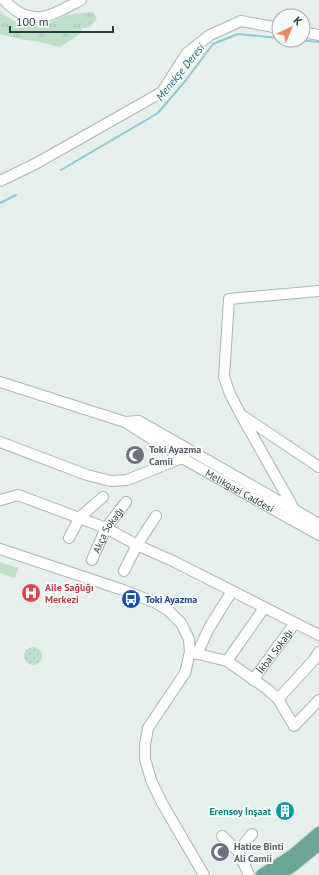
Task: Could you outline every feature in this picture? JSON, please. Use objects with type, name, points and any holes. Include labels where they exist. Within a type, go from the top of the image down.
[{"type":"main road","points":[[262,875],[292,856],[319,833]]},
{"type":"main road","points":[[278,875],[292,866],[319,844]]},
{"type":"street","points":[[4,0],[17,12],[25,16],[33,17],[51,15],[81,0]]},
{"type":"street","points":[[0,181],[37,163],[162,92],[187,53],[210,35],[241,21],[271,27]]},
{"type":"street","points":[[290,519],[294,509],[241,415],[224,377],[229,299],[293,292],[319,291]]},
{"type":"street","name":"Melikgazi Caddesi","points":[[0,382],[125,422],[294,509],[319,524]]},
{"type":"street","points":[[241,415],[319,467]]},
{"type":"street","points":[[0,442],[87,474],[111,481],[127,480],[185,453]]},
{"type":"street","name":"Melikgazi Caddesi","points":[[185,453],[290,519],[319,535]]},
{"type":"street","points":[[1,500],[18,495],[106,528],[137,545],[175,562],[319,635]]},
{"type":"street","points":[[69,538],[80,518],[103,497]]},
{"type":"street","name":"Akça Sokağı","points":[[92,560],[106,528],[126,502]]},
{"type":"street","points":[[124,571],[137,545],[156,516]]},
{"type":"street","points":[[0,549],[123,590],[156,603],[169,611],[181,623],[194,653]]},
{"type":"street","points":[[204,875],[151,780],[145,759],[145,744],[148,728],[185,673],[194,653],[232,591]]},
{"type":"street","points":[[227,662],[264,608]]},
{"type":"street","name":"İkbal Sokağı","points":[[253,680],[295,623]]},
{"type":"street","points":[[278,699],[313,662],[319,652]]},
{"type":"street","points":[[194,653],[227,662],[253,680],[278,699],[294,726],[319,700]]},
{"type":"street","points":[[238,851],[252,834]]},
{"type":"street","points":[[222,836],[238,851],[249,875]]},
{"type":"green space","points":[[0,11],[17,22],[27,26],[41,25],[78,13],[94,12],[97,19],[90,27],[82,28],[79,35],[60,47],[0,34]]},
{"type":"green space","points":[[0,562],[18,568],[15,578],[0,573]]},
{"type":"green space","points":[[33,647],[39,650],[42,656],[39,662],[33,665],[27,662],[24,656],[27,650]]},
{"type":"waterway","name":"Menekşe Deresi","points":[[61,170],[158,113],[186,80],[213,44],[238,34],[271,37]]},
{"type":"waterway","name":"Menekşe Deresi","points":[[311,41],[319,42]]},
{"type":"waterway","name":"Menekşe Deresi","points":[[0,203],[16,195]]},
{"type":"place","name":"Toki Ayazma Camii","points":[[135,455]]},
{"type":"place","name":"Aile Sağlığı Merkezi","points":[[31,593]]},
{"type":"place","name":"Toki Ayazma","points":[[131,599]]},
{"type":"place","name":"Erensoy İnşaat","points":[[285,811]]},
{"type":"place","name":"Hatice Binti Ali Camii","points":[[220,852]]}]
